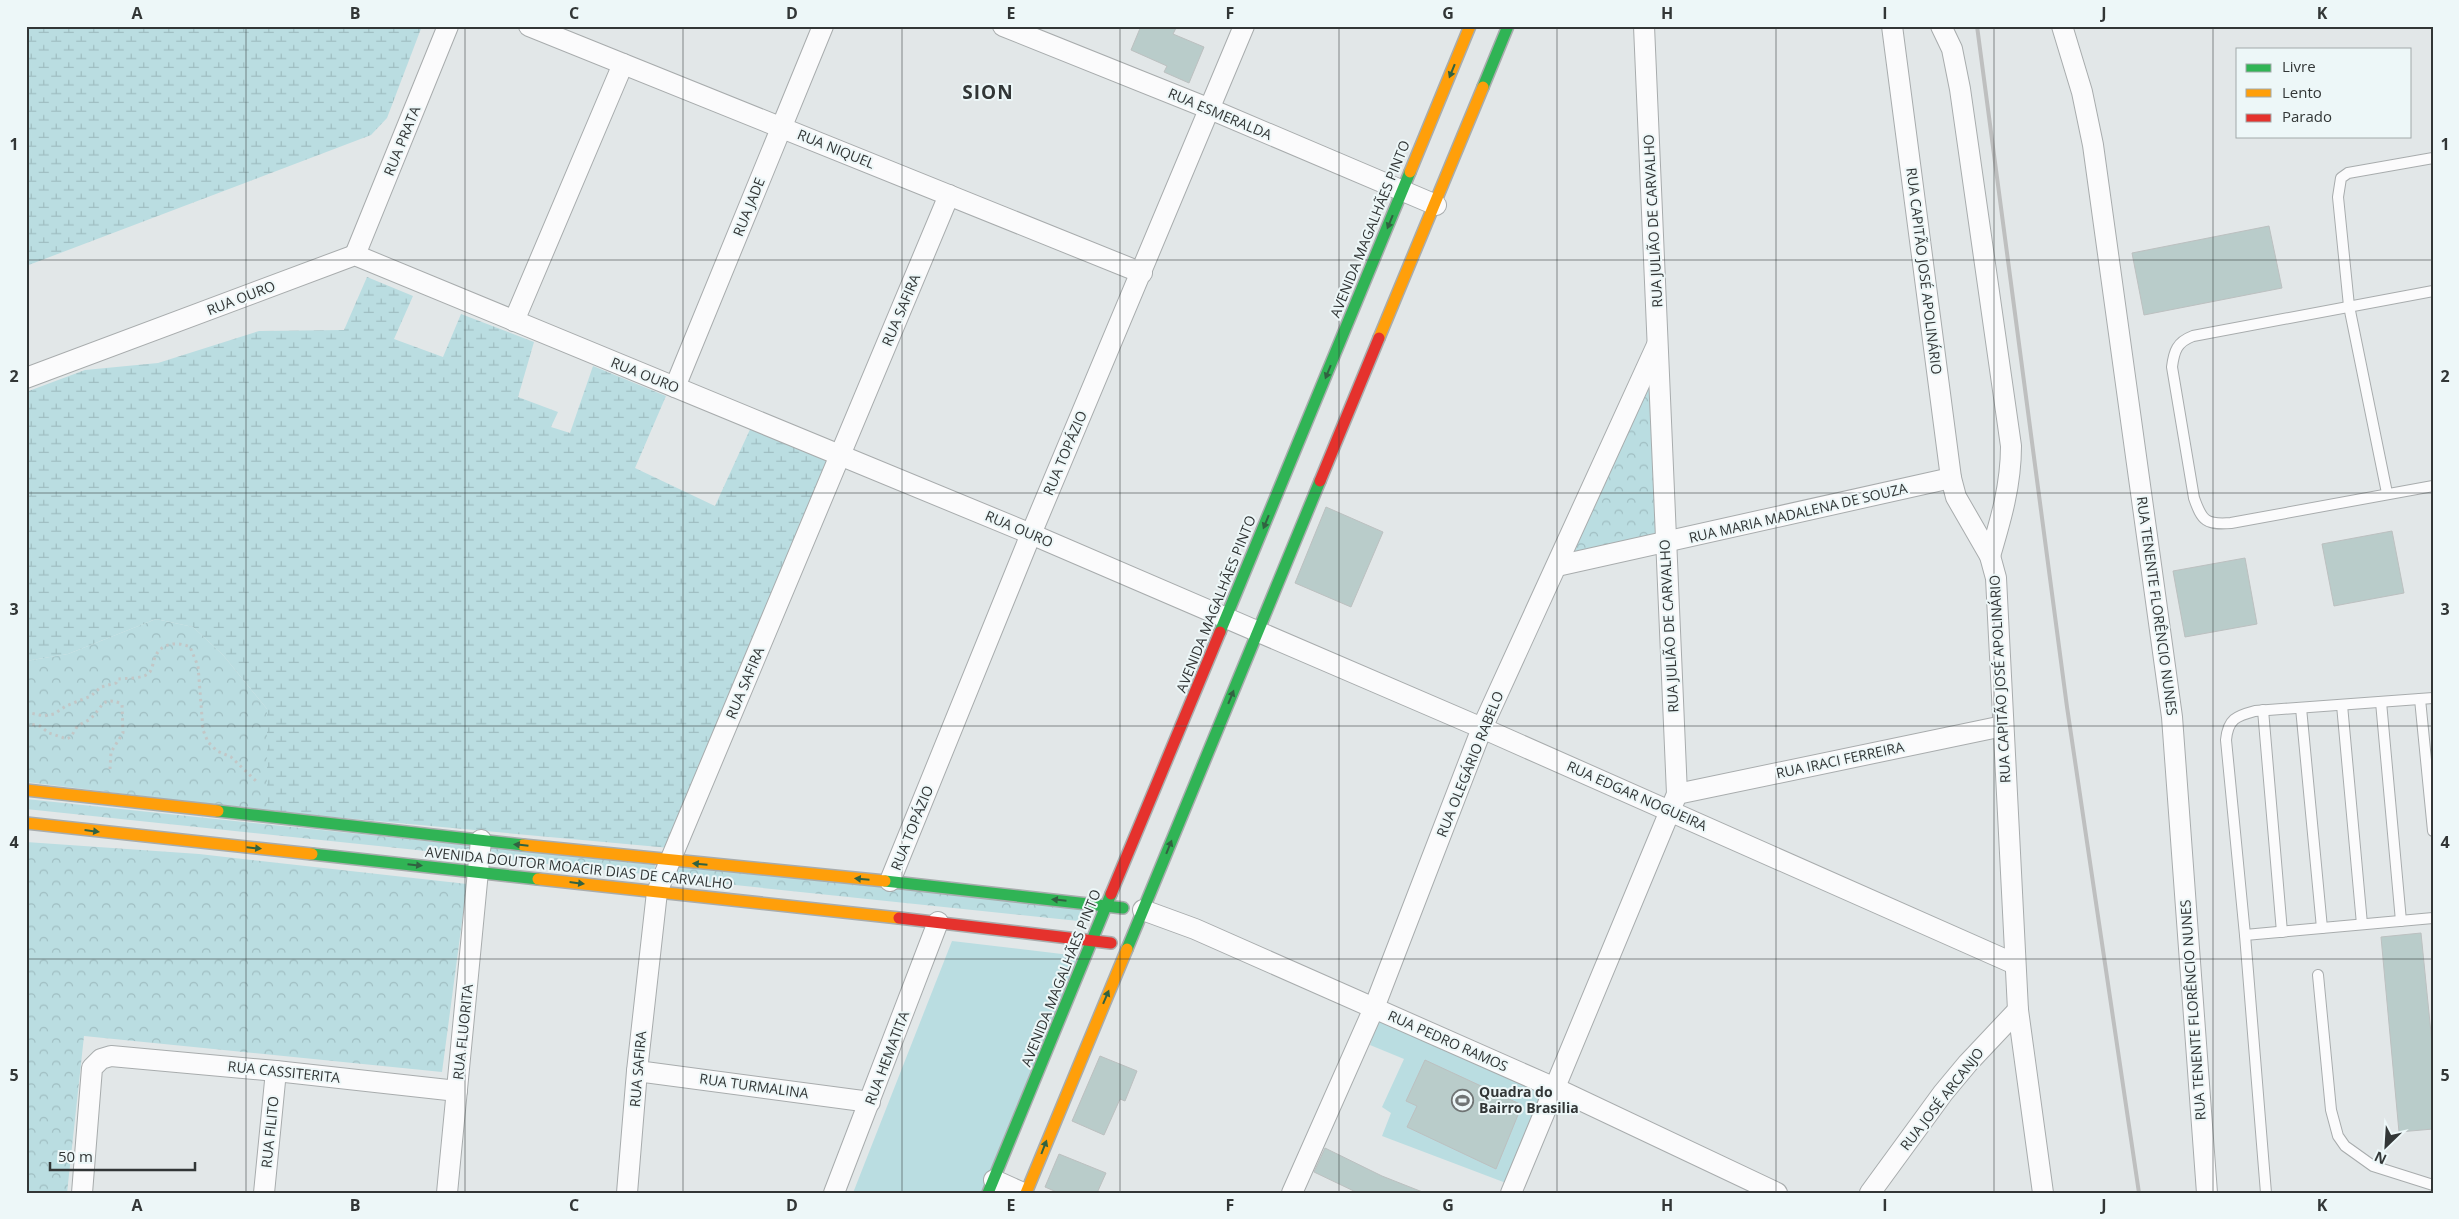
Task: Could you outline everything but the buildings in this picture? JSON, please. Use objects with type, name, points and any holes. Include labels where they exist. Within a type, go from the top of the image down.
[{"type":"main road","name":"AVENIDA MAGALHÃES PINTO","points":[[993,1188],[1107,906],[1184,732],[1226,619],[1470,26]]},
{"type":"main road","points":[[1025,1193],[1128,947],[1207,743],[1257,633],[1436,205],[1508,26]]},
{"type":"main road","name":"AVENIDA DOUTOR MOACIR DIAS DE CARVALHO","points":[[26,790],[62,803],[480,840],[671,861],[890,881],[1142,910]]},
{"type":"main road","points":[[60,827],[62,803]]},
{"type":"main road","name":"AVENIDA DOUTOR MOACIR DIAS DE CARVALHO","points":[[26,823],[938,922],[1094,940],[1128,947]]},
{"type":"street","name":"RUA PRATA","points":[[355,255],[448,26]]},
{"type":"street","name":"RUA NIQUEL","points":[[529,26],[1142,273]]},
{"type":"street","name":"RUA JADE","points":[[675,387],[823,26]]},
{"type":"street","name":"RUA ESMERALDA","points":[[1003,26],[1210,109],[1436,205]]},
{"type":"street","name":"RUA TOPÁZIO","points":[[890,881],[1031,534],[1244,26]]},
{"type":"street","name":"RUA JULIÃO DE CARVALHO","points":[[1511,1193],[1673,802],[1659,340],[1644,26]]},
{"type":"street","name":"RUA CAPITÃO JOSÉ APOLINÁRIO","points":[[1892,26],[1951,478],[1956,497],[1990,556],[1996,578],[2018,1010],[2043,1193]]},
{"type":"street","points":[[1942,26],[1952,49],[1960,89],[2011,446],[2011,475],[2006,505],[1990,556]]},
{"type":"street","name":"RUA TENENTE FLORÊNCIO NUNES","points":[[2062,26],[2082,92],[2093,145],[2172,717],[2207,1193]]},
{"type":"street","points":[[514,321],[623,64]]},
{"type":"street","name":"RUA SAFIRA","points":[[627,1193],[637,1071],[657,892],[949,195]]},
{"type":"street","name":"RUA OURO","points":[[26,378],[355,255],[1031,534],[1257,633]]},
{"type":"street","name":"RUA OLEGÁRIO RABELO","points":[[1292,1193],[1374,1008],[1482,728],[1659,340]]},
{"type":"street","name":"RUA MARIA MADALENA DE SOUZA","points":[[1557,566],[1951,478]]},
{"type":"street","name":"RUA EDGAR NOGUEIRA","points":[[1257,633],[1482,728],[1673,802],[2015,964]]},
{"type":"street","name":"RUA IRACI FERREIRA","points":[[1673,802],[2003,726]]},
{"type":"street","name":"RUA FLUORITA","points":[[446,1193],[479,872],[480,840]]},
{"type":"street","name":"RUA PEDRO RAMOS","points":[[1142,910],[1196,929],[1555,1088],[1777,1193]]},
{"type":"street","name":"RUA HEMATITA","points":[[834,1193],[938,922]]},
{"type":"street","name":"RUA JOSÉ ARCANJO","points":[[1870,1193],[1950,1086],[2018,1010]]},
{"type":"street","name":"RUA CASSITERITA","points":[[82,1193],[92,1068],[101,1059],[110,1056],[276,1071],[457,1091]]},
{"type":"street","name":"RUA FILITO","points":[[264,1193],[276,1071]]},
{"type":"street","name":"RUA TURMALINA","points":[[637,1071],[870,1102]]},
{"type":"street","points":[[993,1188],[1025,1193]]},
{"type":"lane","points":[[2387,493],[2349,306],[2338,186],[2342,178],[2348,173],[2433,158]]},
{"type":"lane","points":[[2433,291],[2193,336],[2183,340],[2178,345],[2172,367],[2194,498],[2199,512],[2206,521],[2218,524],[2433,486]]},
{"type":"lane","points":[[2266,1193],[2245,935],[2226,740],[2230,722],[2235,717],[2263,710],[2433,698]]},
{"type":"lane","points":[[2420,699],[2433,831]]},
{"type":"lane","points":[[2381,702],[2401,921]]},
{"type":"lane","points":[[2342,705],[2362,924]]},
{"type":"lane","points":[[2301,708],[2322,928]]},
{"type":"lane","points":[[2263,710],[2282,932]]},
{"type":"lane","points":[[2245,935],[2433,918]]},
{"type":"lane","points":[[2318,976],[2331,1110],[2338,1136],[2345,1146],[2373,1166],[2433,1185]]},
{"type":"path","points":[[26,712],[44,716],[54,714],[66,706],[90,696],[101,687],[116,683],[118,679],[147,675],[150,672],[156,655],[162,648],[182,644],[190,647],[198,666],[204,730],[208,742],[217,751],[231,757],[256,781]]},
{"type":"path","points":[[26,724],[40,726],[49,733],[67,739],[72,736],[76,728],[90,720],[102,703],[112,701],[122,704],[123,733],[111,752],[110,769]]},
{"type":"green space","points":[[26,26],[422,26],[387,118],[371,135],[26,266]]},
{"type":"green space","points":[[367,277],[413,296],[394,339],[443,357],[461,314],[534,342],[518,397],[558,412],[551,427],[570,433],[593,366],[666,396],[635,468],[715,506],[752,425],[830,458],[670,848],[267,811],[267,709],[223,655],[193,627],[156,619],[68,654],[26,661],[26,392],[85,370],[158,363],[259,331],[344,330]]},
{"type":"green space","points":[[1659,340],[1665,543],[1557,566]]},
{"type":"green space","points":[[156,619],[193,627],[223,655],[267,709],[267,811],[26,782],[26,661],[68,654]]},
{"type":"green space","points":[[26,799],[655,865],[654,875],[26,809]]},
{"type":"green space","points":[[26,842],[199,854],[467,884],[442,1072],[84,1036],[67,1193],[29,1193],[26,1189]]},
{"type":"green space","points":[[677,865],[1092,910],[1088,922],[677,879]]},
{"type":"green space","points":[[952,941],[1087,957],[983,1193],[853,1193]]},
{"type":"green space","name":"Quadra do Bairro Brasilia","points":[[1379,1018],[1543,1093],[1506,1183],[1382,1136],[1391,1113],[1382,1107],[1404,1059],[1370,1045]]},
{"type":"railway","points":[[1977,26],[2067,707],[2139,1193]]},
{"type":"traffic: fast","points":[[1483,87],[1508,26]]},
{"type":"traffic: fast","points":[[1220,632],[1410,172]]},
{"type":"traffic: fast","points":[[1127,949],[1320,481]]},
{"type":"traffic: fast","points":[[218,811],[523,845]]},
{"type":"traffic: fast","points":[[312,854],[538,879]]},
{"type":"traffic: fast","points":[[885,881],[1123,908]]},
{"type":"traffic: fast","points":[[988,1193],[1111,894]]},
{"type":"traffic: slow","points":[[1410,172],[1470,26]]},
{"type":"traffic: slow","points":[[1379,338],[1483,87]]},
{"type":"traffic: slow","points":[[26,790],[218,811]]},
{"type":"traffic: slow","points":[[26,823],[312,854]]},
{"type":"traffic: slow","points":[[523,845],[885,881]]},
{"type":"traffic: slow","points":[[538,879],[899,918]]},
{"type":"traffic: slow","points":[[1026,1193],[1127,949]]},
{"type":"traffic: jam","points":[[1320,481],[1379,338]]},
{"type":"traffic: jam","points":[[1111,894],[1220,632]]},
{"type":"traffic: jam","points":[[899,918],[1111,943]]},
{"type":"place","name":"Quadra do Bairro Brasilia","points":[[1463,1100]]},
{"type":"district","name":"SION","points":[[988,92]]}]
